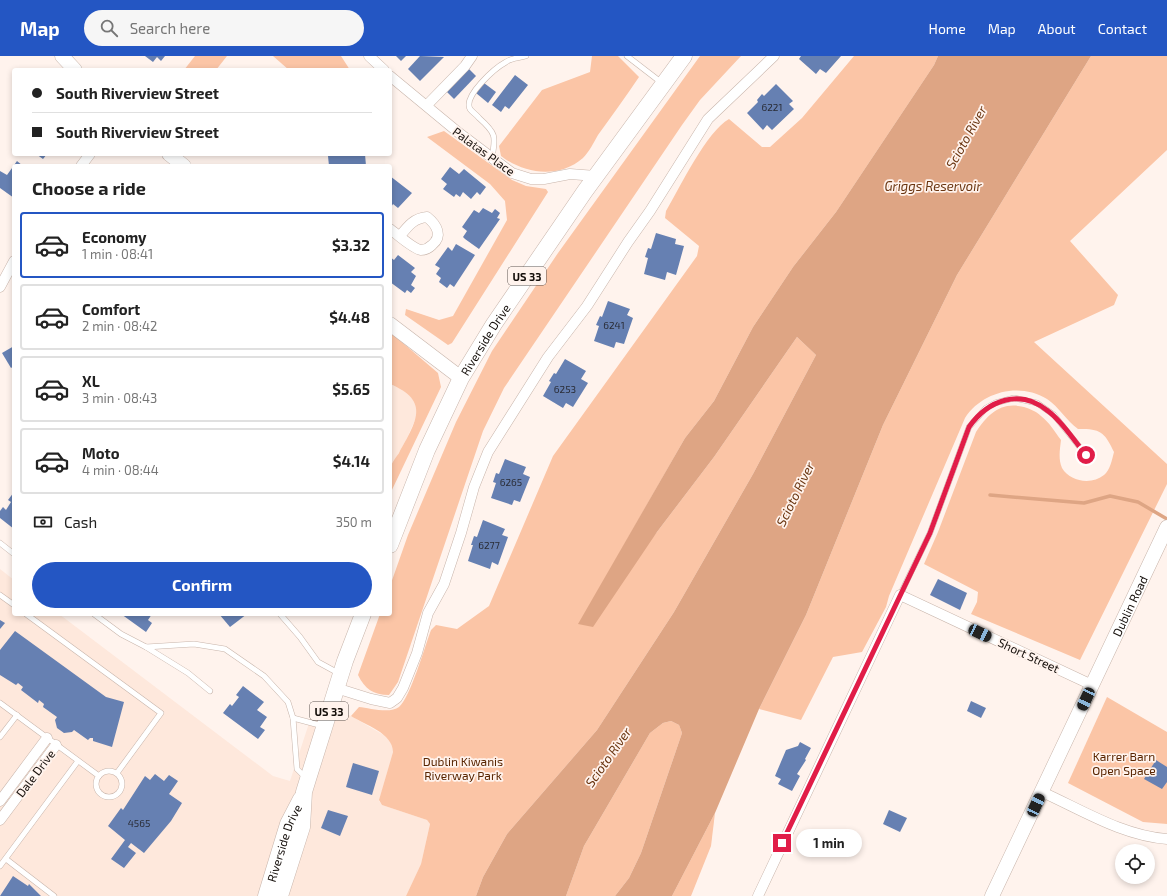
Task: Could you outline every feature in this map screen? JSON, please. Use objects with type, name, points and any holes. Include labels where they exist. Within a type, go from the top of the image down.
[{"type":"main road","points":[[62,56],[73,68]]},
{"type":"main road","name":"Riverside Drive","points":[[392,537],[427,450],[462,378],[494,324],[596,176],[684,56]]},
{"type":"main road","points":[[172,156],[182,164]]},
{"type":"main road","points":[[392,326],[462,378]]},
{"type":"main road","name":"Dublin Road","points":[[992,896],[1165,535]]},
{"type":"main road","name":"Riverside Drive","points":[[266,896],[288,824],[306,785],[339,681],[362,616]]},
{"type":"main road","name":"Riverside Drive","points":[[280,896],[302,827],[306,785]]},
{"type":"main road","name":"US 33","points":[[291,896],[292,861]]},
{"type":"street","points":[[369,56],[382,68]]},
{"type":"street","points":[[427,105],[465,66],[472,56]]},
{"type":"street","points":[[339,681],[371,700],[390,703],[397,698],[417,653],[428,613],[444,584],[474,487],[488,452],[548,356],[587,306],[628,242],[650,211],[708,119],[774,56]]},
{"type":"street","name":"Palatas Place","points":[[392,78],[459,133],[512,173],[531,179],[544,179],[570,174],[596,176]]},
{"type":"street","points":[[392,230],[400,236]]},
{"type":"street","points":[[0,287],[12,265]]},
{"type":"street","points":[[758,896],[900,596]]},
{"type":"street","name":"Short Street","points":[[900,596],[1092,685]]},
{"type":"street","name":"Dale Drive","points":[[0,801],[47,738]]},
{"type":"street","name":"Dale Drive","points":[[0,820],[56,745]]},
{"type":"street","points":[[1042,792],[1123,829],[1154,838],[1167,839]]},
{"type":"lane","points":[[492,158],[495,144],[493,130],[470,109],[469,103],[472,94],[482,82],[506,61],[526,56]]},
{"type":"lane","points":[[627,56],[662,84]]},
{"type":"lane","points":[[900,596],[930,533],[969,427],[986,408],[995,403],[1014,398],[1037,403],[1054,415],[1086,455]]},
{"type":"lane","points":[[0,543],[12,552]]},
{"type":"lane","points":[[0,595],[12,604]]},
{"type":"lane","points":[[29,616],[161,714],[117,773]]},
{"type":"lane","points":[[97,616],[121,634],[146,647],[188,673],[210,691]]},
{"type":"lane","points":[[282,616],[300,637],[318,662],[339,681]]},
{"type":"lane","points":[[146,647],[194,644],[225,649],[264,676],[288,702],[293,718],[297,769],[306,785]]},
{"type":"lane","points":[[0,703],[98,776]]},
{"type":"lane","points":[[0,737],[17,715]]},
{"type":"lane","points":[[293,718],[324,727]]},
{"type":"lane","points":[[0,866],[78,761]]},
{"type":"lane","points":[[106,771],[117,773],[122,781],[121,788],[118,793],[111,796],[103,795],[98,791],[96,783],[98,776],[106,771]]},
{"type":"lane","points":[[6,859],[54,896]]},
{"type":"shaded area","points":[[392,385],[402,389],[415,401],[418,413],[407,438],[392,465]]},
{"type":"shaded area","points":[[0,569],[12,578],[12,616],[62,616],[273,776],[290,781],[316,702],[351,716],[387,737],[393,745],[393,752],[379,801],[382,805],[427,820],[430,824],[421,864],[406,896],[0,896]]},
{"type":"green space","points":[[195,56],[227,56],[218,68],[186,68]]},
{"type":"green space","points":[[273,56],[341,56],[349,68],[287,68]]},
{"type":"green space","points":[[592,56],[618,56],[639,77],[583,158],[574,165],[563,169],[542,172],[520,167],[501,156],[499,146],[542,90],[590,72]]},
{"type":"green space","points":[[700,56],[741,56],[700,100],[682,125],[504,388],[483,431],[398,682],[389,695],[378,694],[370,690],[358,675],[379,616],[392,616],[392,580],[408,535],[456,422],[492,351],[558,253]]},
{"type":"green space","name":"Dublin Kiwanis Riverway Park","points":[[854,56],[938,56],[934,65],[836,212],[793,267],[753,327],[714,401],[685,438],[579,624],[657,532],[714,457],[797,337],[816,355],[753,474],[674,612],[597,730],[507,834],[483,877],[476,896],[406,896],[421,864],[430,824],[427,820],[382,805],[379,800],[393,752],[392,745],[377,730],[351,716],[359,707],[390,710],[399,707],[408,693],[431,630],[436,625],[457,629],[489,606],[553,456],[697,256],[699,246],[665,218],[666,211],[694,160],[712,135],[729,119],[762,147],[770,147],[802,118]]},
{"type":"green space","points":[[1091,56],[1167,56],[1167,150],[1070,241],[1118,295],[1114,305],[1034,342],[1167,464],[1167,484],[1080,660],[971,614],[977,602],[978,592],[924,564],[938,532],[976,432],[985,420],[996,410],[1008,406],[1024,407],[1033,410],[1044,418],[1061,440],[1061,465],[1070,476],[1076,479],[1088,481],[1094,480],[1104,475],[1109,468],[1114,452],[1108,440],[1101,433],[1092,430],[1078,429],[1051,402],[1036,394],[1025,391],[1002,392],[981,402],[972,409],[965,418],[889,596],[886,607],[862,652],[833,657],[801,720],[759,709],[806,615],[883,425],[957,275]]},
{"type":"green space","points":[[444,131],[512,180],[526,186],[546,189],[548,192],[452,343],[448,345],[405,315],[406,309],[439,320],[453,316],[507,220],[505,201],[490,184],[427,137]]},
{"type":"green space","points":[[392,334],[438,373],[441,387],[392,490],[392,465],[411,432],[416,413],[415,405],[411,398],[403,391],[392,385]]},
{"type":"green space","name":"Karrer Barn Open Space","points":[[1107,697],[1167,732],[1167,824],[1143,822],[1068,783]]},
{"type":"green space","points":[[671,721],[679,725],[682,733],[641,853],[629,878],[615,896],[566,896],[584,846],[650,733],[663,723]]},
{"type":"green space","points":[[715,813],[711,846],[691,896],[672,896]]},
{"type":"water","points":[[938,56],[1091,56],[957,275],[883,425],[806,615],[759,709],[715,813],[672,896],[615,896],[629,878],[641,853],[682,733],[679,725],[671,721],[663,723],[650,733],[584,846],[566,896],[476,896],[483,877],[507,834],[597,730],[674,612],[753,474],[816,355],[797,337],[714,457],[657,532],[593,627],[578,624],[685,438],[714,401],[753,327],[793,267],[836,212],[934,65]]},
{"type":"building","points":[[145,56],[165,56],[161,61],[157,57],[153,62]]},
{"type":"building","points":[[396,56],[406,56],[401,61]]},
{"type":"building","points":[[420,56],[444,57],[420,81],[408,69]]},
{"type":"building","points":[[801,56],[841,56],[826,73],[820,69],[816,74],[799,59]]},
{"type":"building","points":[[469,69],[476,76],[454,99],[447,92]]},
{"type":"building","points":[[515,75],[528,85],[509,109],[505,106],[501,112],[492,105]]},
{"type":"building","points":[[484,83],[496,92],[488,103],[476,93]]},
{"type":"building","points":[[776,84],[793,101],[789,104],[794,109],[772,130],[767,125],[763,130],[747,113],[758,102],[757,100],[762,94],[764,96]]},
{"type":"building","points":[[328,156],[365,156],[366,164],[329,164]]},
{"type":"building","points":[[450,167],[459,174],[464,169],[486,187],[480,195],[477,192],[471,199],[463,192],[460,197],[456,194],[454,197],[443,189],[447,184],[441,179]]},
{"type":"building","points":[[12,168],[12,197],[0,188],[0,171],[7,175]]},
{"type":"building","points":[[392,178],[412,193],[398,208],[393,204],[392,206]]},
{"type":"building","points":[[483,208],[492,213],[495,209],[500,213],[497,218],[500,219],[479,249],[463,237],[467,231],[462,227],[474,210],[479,213]]},
{"type":"building","points":[[656,233],[676,239],[675,244],[684,246],[676,275],[667,272],[665,280],[644,274],[648,258],[645,257],[648,248],[651,249]]},
{"type":"building","points":[[456,244],[475,255],[454,287],[450,284],[447,288],[439,282],[441,278],[436,274],[440,268],[435,265],[448,247],[452,251]]},
{"type":"building","points":[[398,255],[415,268],[411,272],[416,276],[411,285],[415,288],[411,293],[407,290],[405,293],[392,283],[392,258],[394,260]]},
{"type":"building","points":[[608,301],[630,309],[627,315],[633,318],[624,344],[616,342],[614,348],[594,341],[599,326],[596,325],[600,316],[602,317]]},
{"type":"building","points":[[12,347],[11,368],[2,353]]},
{"type":"building","points":[[565,359],[586,371],[581,379],[588,383],[573,407],[566,403],[563,408],[543,396],[551,382],[549,381],[554,373],[556,374]]},
{"type":"building","points":[[505,459],[526,467],[523,474],[530,477],[520,502],[514,500],[512,505],[491,498],[496,483],[493,482],[496,473],[499,474]]},
{"type":"building","points":[[12,495],[12,527],[0,518],[0,511],[3,507],[6,510],[11,502],[8,500]]},
{"type":"building","points":[[483,520],[505,529],[502,535],[508,537],[498,565],[492,562],[490,569],[468,561],[474,536],[477,537]]},
{"type":"building","points":[[938,579],[967,593],[960,610],[930,595]]},
{"type":"building","points":[[124,616],[151,616],[148,620],[152,623],[146,632]]},
{"type":"building","points":[[221,616],[244,616],[230,627]]},
{"type":"building","points":[[0,620],[5,623],[0,629]]},
{"type":"building","points":[[15,631],[106,697],[124,702],[112,747],[93,741],[93,738],[88,740],[74,730],[72,732],[64,733],[57,728],[55,720],[57,717],[43,707],[44,704],[39,700],[38,703],[21,690],[23,687],[18,683],[16,685],[0,675],[0,650]]},
{"type":"building","points":[[243,686],[264,702],[257,710],[267,717],[260,727],[265,730],[258,739],[223,713],[230,704],[232,706],[239,697],[236,695]]},
{"type":"building","points":[[971,701],[986,708],[981,718],[967,711]]},
{"type":"building","points":[[800,742],[811,748],[805,759],[806,760],[797,774],[800,776],[792,791],[778,784],[781,779],[775,776],[786,750],[798,746]]},
{"type":"building","points":[[1156,760],[1167,767],[1167,782],[1162,789],[1144,779]]},
{"type":"building","points":[[353,763],[379,771],[372,795],[346,787]]},
{"type":"building","points":[[155,774],[164,781],[169,775],[178,781],[169,794],[182,803],[171,821],[144,853],[131,843],[128,847],[136,853],[124,868],[111,859],[125,840],[108,826],[121,808],[123,810],[145,776],[150,780]]},
{"type":"building","points":[[328,810],[348,816],[340,836],[321,828]]},
{"type":"building","points":[[889,810],[907,818],[900,832],[883,824]]},
{"type":"building","points":[[13,876],[28,886],[29,884],[41,896],[0,896]]},
{"type":"waterway","points":[[990,495],[1084,503],[1110,496],[1138,502],[1167,519]]},
{"type":"route","points":[[782,843],[930,533],[969,427],[976,417],[986,408],[1006,399],[1026,399],[1037,403],[1054,415],[1086,455]]},
{"type":"water label","name":"Scioto River","points":[[966,137]]},
{"type":"water label","name":"Griggs Reservoir","points":[[933,186]]},
{"type":"water label","name":"Scioto River","points":[[795,494]]},
{"type":"water label","name":"Scioto River","points":[[608,757]]}]
